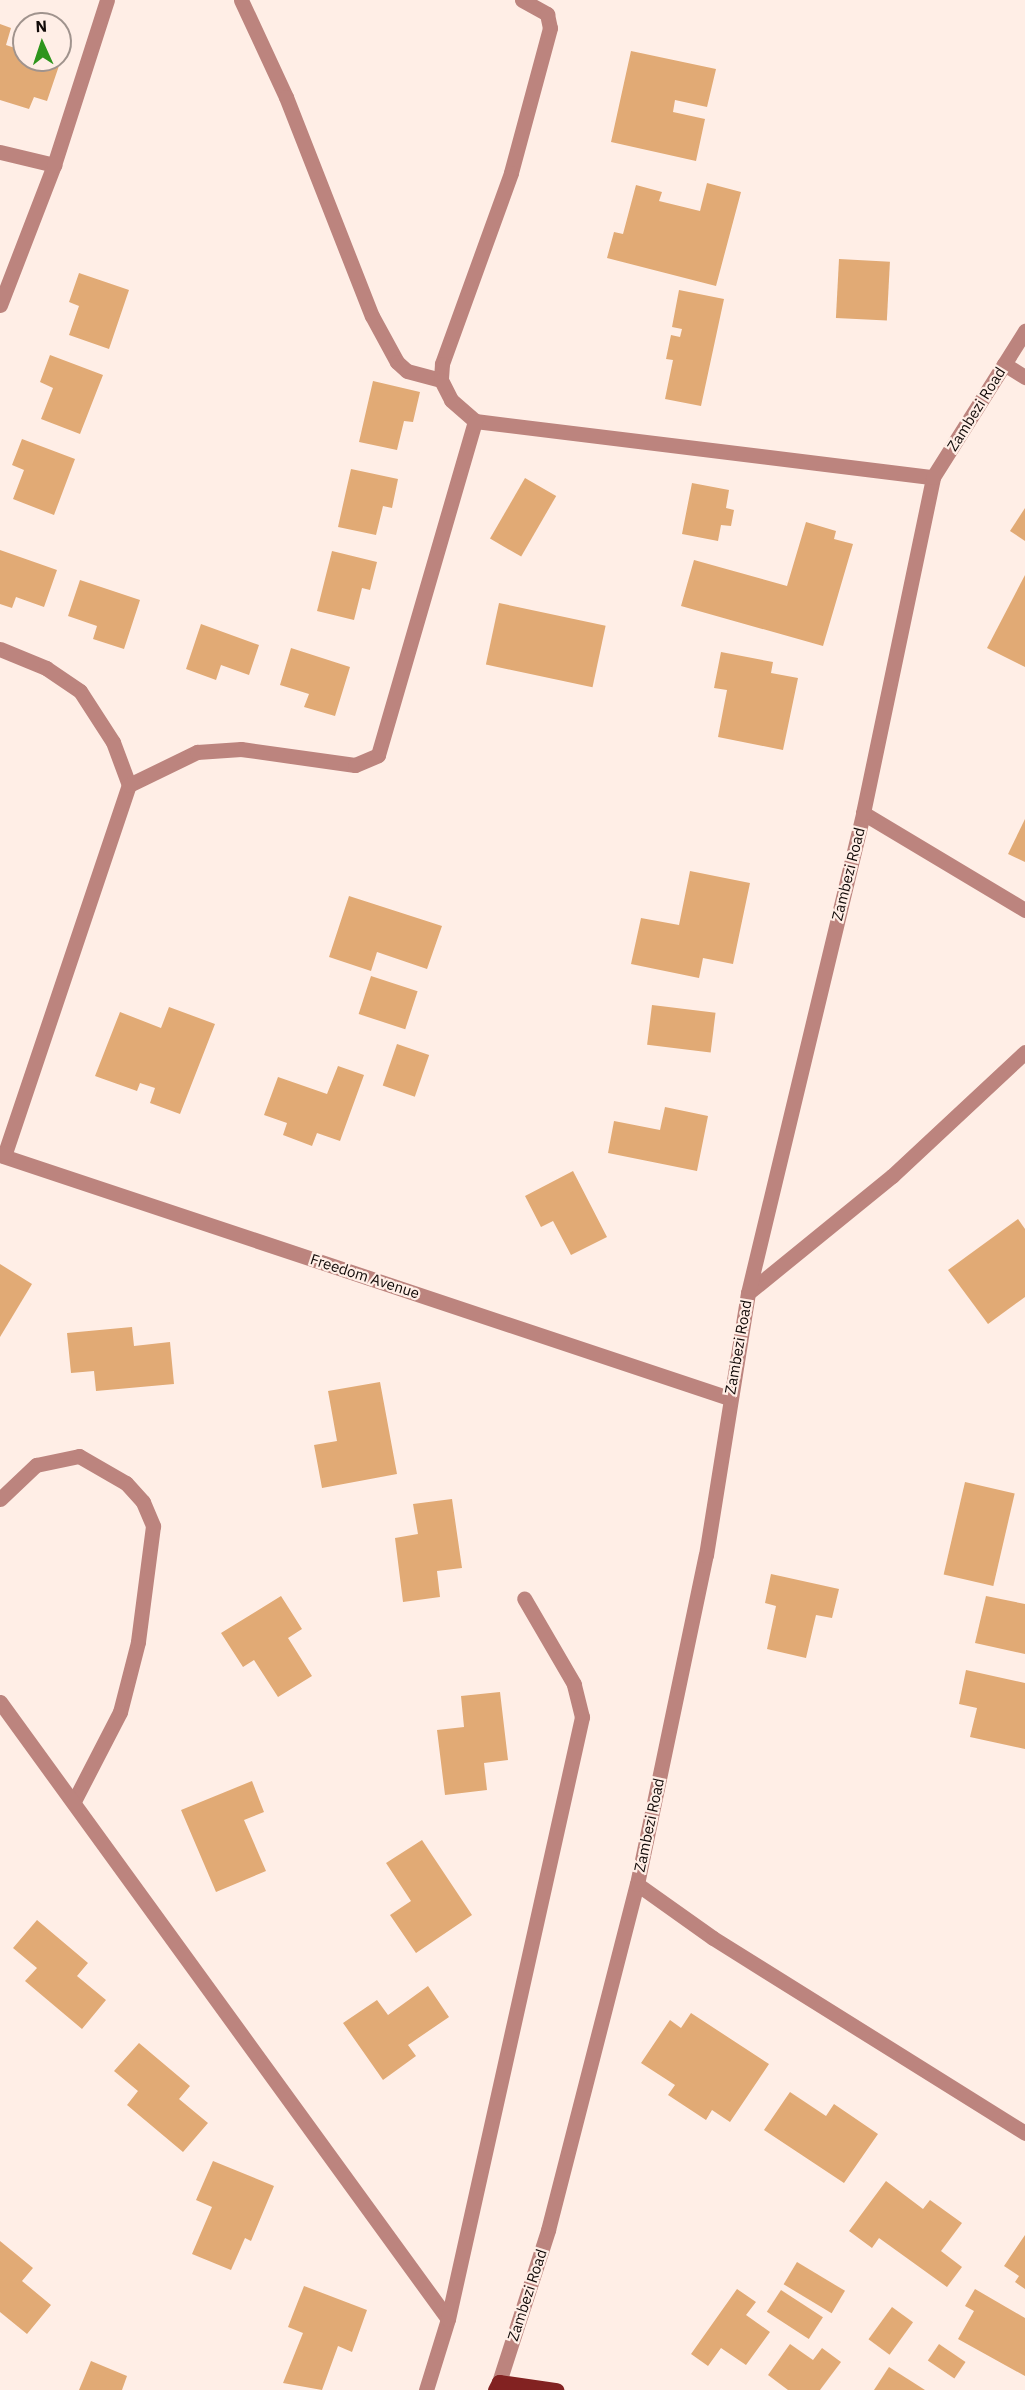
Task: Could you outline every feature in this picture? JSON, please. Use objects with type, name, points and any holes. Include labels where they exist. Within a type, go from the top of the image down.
[{"type":"main road","points":[[497,2386],[556,2390]]},
{"type":"street","points":[[0,305],[54,165],[107,0]]},
{"type":"street","points":[[241,0],[382,334],[407,371],[441,380]]},
{"type":"street","points":[[522,0],[547,14],[550,28],[533,105],[442,363],[441,380],[451,400],[475,420],[933,477]]},
{"type":"street","points":[[0,152],[54,165]]},
{"type":"street","name":"Zambezi Road","points":[[497,2386],[548,2230],[637,1884],[706,1555],[729,1398],[748,1293],[863,813],[933,477],[1025,331]]},
{"type":"street","points":[[1004,364],[1025,377]]},
{"type":"street","points":[[129,785],[197,752],[241,749],[355,765],[378,754],[475,420]]},
{"type":"street","points":[[0,649],[46,668],[80,691],[113,742],[129,785],[2,1155]]},
{"type":"street","points":[[863,813],[1025,910]]},
{"type":"street","points":[[748,1293],[892,1176],[1025,1052]]},
{"type":"street","name":"Freedom Avenue","points":[[2,1155],[729,1398]]},
{"type":"street","points":[[0,1500],[36,1465],[79,1456],[126,1483],[143,1502],[153,1526],[138,1642],[120,1712],[75,1799]]},
{"type":"street","points":[[426,2390],[448,2319],[582,1717],[574,1684],[524,1598]]},
{"type":"street","points":[[0,1702],[75,1799],[448,2319]]},
{"type":"street","points":[[637,1884],[1025,2133]]},
{"type":"building","points":[[0,24],[11,28],[6,45],[12,47],[12,72],[57,72],[47,101],[34,97],[29,109],[0,100]]},
{"type":"building","points":[[631,51],[716,69],[707,107],[675,100],[673,112],[705,119],[696,161],[611,142]]},
{"type":"building","points":[[707,183],[741,192],[716,286],[607,258],[614,232],[623,234],[636,185],[662,192],[659,201],[700,211]]},
{"type":"building","points":[[839,259],[890,262],[887,321],[836,318]]},
{"type":"building","points":[[79,273],[129,290],[109,349],[69,335],[79,306],[69,302]]},
{"type":"building","points":[[679,290],[724,299],[701,406],[665,399],[673,360],[666,359],[671,335],[680,337],[682,329],[672,327]]},
{"type":"building","points":[[50,355],[103,375],[80,434],[41,419],[53,388],[40,382]]},
{"type":"building","points":[[373,381],[420,392],[413,422],[404,421],[397,450],[359,442]]},
{"type":"building","points":[[22,439],[75,459],[54,515],[13,499],[24,470],[12,465]]},
{"type":"building","points":[[351,469],[398,479],[392,508],[383,506],[376,535],[338,527]]},
{"type":"building","points":[[525,478],[556,496],[521,557],[490,539]]},
{"type":"building","points":[[692,483],[729,490],[726,508],[734,510],[731,526],[721,525],[718,541],[682,534]]},
{"type":"building","points":[[1025,508],[1025,541],[1010,531]]},
{"type":"building","points":[[806,522],[836,531],[834,539],[853,544],[823,646],[681,606],[694,560],[787,586]]},
{"type":"building","points":[[0,550],[57,570],[44,607],[16,597],[12,608],[0,604]]},
{"type":"building","points":[[332,551],[377,562],[370,590],[362,588],[354,620],[317,611]]},
{"type":"building","points":[[1025,575],[1025,667],[987,648]]},
{"type":"building","points":[[80,580],[140,600],[124,649],[93,639],[97,626],[68,616]]},
{"type":"building","points":[[499,603],[606,626],[593,687],[486,665]]},
{"type":"building","points":[[201,624],[259,645],[249,675],[221,665],[216,680],[186,669]]},
{"type":"building","points":[[291,648],[350,667],[335,716],[304,707],[309,694],[280,685]]},
{"type":"building","points":[[721,652],[773,662],[771,673],[798,678],[783,750],[718,737],[727,690],[714,688]]},
{"type":"building","points":[[1025,819],[1025,862],[1008,854]]},
{"type":"building","points":[[690,871],[750,883],[733,964],[703,958],[699,978],[631,964],[641,918],[679,925]]},
{"type":"building","points":[[349,896],[442,926],[427,969],[377,952],[371,971],[329,957]]},
{"type":"building","points":[[371,976],[418,991],[405,1029],[359,1014]]},
{"type":"building","points":[[652,1005],[716,1013],[711,1053],[647,1045]]},
{"type":"building","points":[[169,1007],[215,1024],[180,1114],[150,1103],[155,1088],[140,1083],[137,1091],[95,1076],[120,1012],[161,1028]]},
{"type":"building","points":[[397,1044],[429,1055],[415,1097],[383,1086]]},
{"type":"building","points":[[338,1066],[364,1075],[340,1141],[317,1133],[312,1146],[283,1135],[287,1123],[264,1115],[278,1077],[327,1094]]},
{"type":"building","points":[[665,1107],[708,1116],[697,1171],[608,1153],[614,1121],[660,1130]]},
{"type":"building","points":[[573,1171],[607,1237],[571,1255],[553,1221],[541,1227],[525,1196]]},
{"type":"building","points":[[1018,1219],[1025,1229],[1025,1297],[988,1324],[948,1270]]},
{"type":"building","points":[[0,1264],[32,1284],[0,1337]]},
{"type":"building","points":[[132,1327],[134,1346],[170,1342],[174,1384],[96,1391],[94,1371],[71,1373],[67,1333]]},
{"type":"building","points":[[380,1382],[397,1474],[322,1488],[314,1445],[337,1441],[328,1391]]},
{"type":"building","points":[[965,1482],[1015,1493],[993,1586],[944,1575]]},
{"type":"building","points":[[452,1499],[462,1568],[437,1571],[440,1597],[403,1602],[395,1538],[418,1534],[413,1504]]},
{"type":"building","points":[[771,1574],[839,1589],[832,1618],[816,1615],[806,1658],[767,1649],[776,1606],[765,1603]]},
{"type":"building","points":[[281,1596],[302,1629],[288,1638],[312,1676],[278,1697],[254,1660],[243,1667],[221,1633]]},
{"type":"building","points":[[986,1596],[1025,1604],[1025,1654],[975,1643]]},
{"type":"building","points":[[966,1670],[1025,1683],[1025,1749],[970,1737],[977,1708],[959,1704]]},
{"type":"building","points":[[500,1692],[508,1760],[484,1763],[487,1790],[445,1795],[437,1730],[464,1727],[461,1696]]},
{"type":"building","points":[[252,1781],[264,1812],[244,1820],[266,1871],[216,1892],[181,1810]]},
{"type":"building","points":[[422,1840],[472,1915],[416,1953],[390,1915],[411,1901],[386,1863]]},
{"type":"building","points":[[37,1920],[88,1963],[77,1976],[106,2000],[82,2029],[25,1981],[37,1968],[13,1948]]},
{"type":"building","points":[[428,1986],[449,2017],[408,2045],[416,2056],[383,2080],[343,2023],[377,2000],[388,2015]]},
{"type":"building","points":[[691,2013],[769,2064],[730,2122],[712,2110],[706,2120],[668,2095],[675,2085],[641,2063],[670,2020],[681,2028]]},
{"type":"building","points":[[139,2043],[190,2086],[179,2099],[208,2123],[183,2152],[127,2105],[138,2091],[114,2071]]},
{"type":"building","points":[[790,2092],[826,2116],[834,2104],[878,2134],[844,2183],[764,2130]]},
{"type":"building","points":[[213,2161],[274,2186],[251,2241],[245,2238],[231,2270],[192,2254],[212,2207],[196,2200]]},
{"type":"building","points":[[886,2181],[923,2209],[930,2200],[962,2223],[941,2251],[962,2267],[947,2287],[879,2238],[872,2248],[849,2231]]},
{"type":"building","points":[[1025,2235],[1025,2289],[1015,2282],[1019,2276],[1004,2266]]},
{"type":"building","points":[[0,2241],[33,2268],[22,2281],[51,2305],[27,2334],[0,2312]]},
{"type":"building","points":[[797,2262],[845,2291],[832,2313],[784,2284]]},
{"type":"building","points":[[304,2286],[367,2310],[352,2352],[338,2346],[322,2390],[283,2383],[303,2333],[288,2327]]},
{"type":"building","points":[[737,2289],[756,2302],[746,2315],[770,2332],[746,2365],[721,2348],[708,2366],[691,2354]]},
{"type":"building","points":[[975,2289],[1025,2318],[1025,2376],[958,2339],[974,2311],[965,2306]]},
{"type":"building","points":[[781,2290],[823,2317],[809,2339],[767,2312]]},
{"type":"building","points":[[892,2307],[913,2322],[890,2355],[868,2339]]},
{"type":"building","points":[[790,2344],[813,2360],[822,2348],[841,2362],[820,2390],[788,2390],[768,2375]]},
{"type":"building","points":[[939,2344],[966,2362],[954,2378],[928,2361]]},
{"type":"building","points":[[91,2361],[127,2376],[122,2390],[79,2390]]},
{"type":"building","points":[[889,2367],[925,2390],[874,2390]]}]
